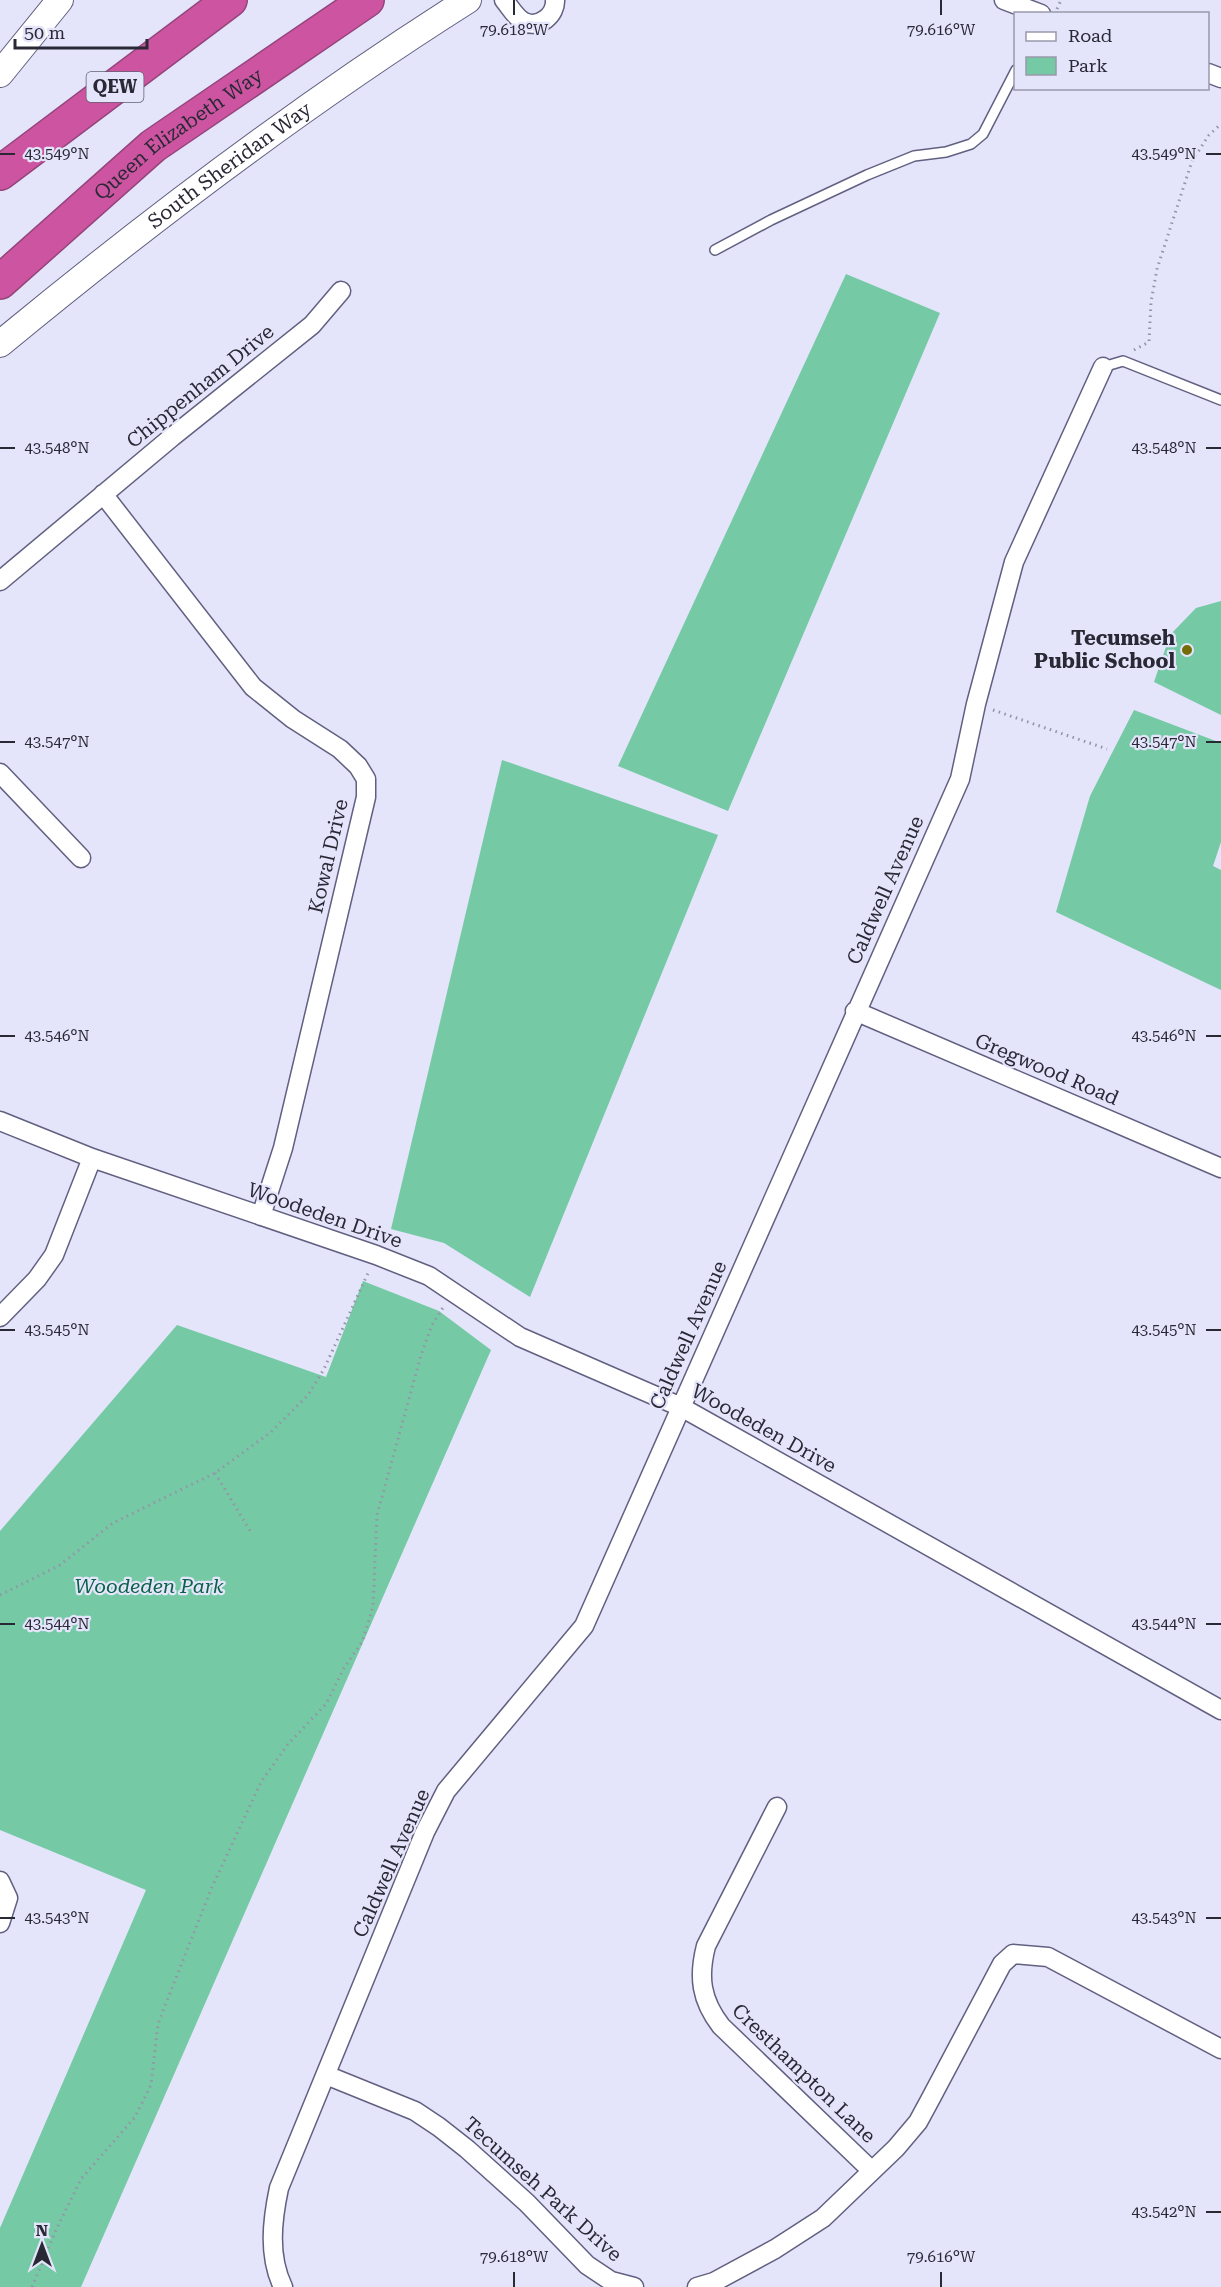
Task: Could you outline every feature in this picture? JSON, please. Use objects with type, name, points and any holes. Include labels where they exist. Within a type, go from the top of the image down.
[{"type":"highway","name":"QEW","points":[[0,173],[230,0]]},
{"type":"highway","name":"Queen Elizabeth Way","points":[[0,282],[153,146],[367,0]]},
{"type":"street","points":[[0,74],[60,0]]},
{"type":"street","name":"South Sheridan Way","points":[[0,344],[183,199],[404,40],[468,0]]},
{"type":"street","points":[[504,0],[522,21],[533,24],[551,15],[555,8],[555,0]]},
{"type":"street","points":[[1004,0],[1036,12]]},
{"type":"street","name":"Chippenham Drive","points":[[0,581],[172,437],[312,325],[341,291]]},
{"type":"street","name":"Caldwell Avenue","points":[[283,2287],[273,2249],[273,2214],[279,2188],[424,1832],[446,1791],[584,1626],[960,778],[976,704],[1014,562],[1103,367]]},
{"type":"street","name":"Kowal Drive","points":[[103,494],[254,687],[293,719],[350,757],[366,779],[366,797],[283,1148],[261,1216]]},
{"type":"street","points":[[0,773],[81,858]]},
{"type":"street","name":"Gregwood Road","points":[[855,1011],[1221,1168]]},
{"type":"street","name":"Woodeden Drive","points":[[0,1121],[92,1158],[376,1255],[429,1276],[520,1337],[681,1407],[1221,1710]]},
{"type":"street","points":[[0,1317],[37,1279],[54,1255],[92,1158]]},
{"type":"street","name":"Cresthampton Lane","points":[[777,1807],[706,1946],[701,1967],[703,1991],[711,2013],[721,2026],[872,2171]]},
{"type":"street","points":[[0,1881],[9,1898],[0,1923]]},
{"type":"street","points":[[697,2287],[714,2283],[824,2218],[896,2148],[918,2122],[1002,1964],[1013,1954],[1047,1957],[1221,2049]]},
{"type":"street","name":"Tecumseh Park Drive","points":[[326,2075],[423,2116],[467,2149],[527,2203],[587,2265],[611,2281],[634,2287]]},
{"type":"lane","points":[[716,250],[771,220],[867,175],[914,156],[946,152],[970,144],[983,134],[1014,74]]},
{"type":"lane","points":[[1103,367],[1123,361],[1221,400]]},
{"type":"path","points":[[1103,367],[1149,342],[1151,302],[1156,269],[1188,172],[1192,161],[1209,135],[1221,124]]},
{"type":"path","points":[[976,704],[1107,749]]},
{"type":"path","points":[[0,1595],[60,1565],[113,1523],[215,1473],[272,1432],[308,1395],[324,1369],[376,1255]]},
{"type":"path","points":[[32,2287],[81,2179],[135,2117],[151,2085],[158,2024],[212,1887],[261,1782],[288,1744],[326,1704],[344,1668],[362,1642],[373,1607],[377,1515],[421,1355],[432,1325],[453,1293]]},
{"type":"path","points":[[215,1473],[252,1534]]},
{"type":"green space","points":[[846,274],[940,313],[728,811],[618,766]]},
{"type":"green space","points":[[1221,601],[1221,715],[1154,682],[1170,635],[1196,608]]},
{"type":"green space","name":"Tecumseh Public School","points":[[1134,710],[1221,743],[1221,842],[1213,866],[1221,870],[1221,990],[1056,912],[1090,796]]},
{"type":"green space","points":[[502,760],[718,835],[530,1297],[444,1243],[391,1229]]},
{"type":"green space","name":"Woodeden Park","points":[[363,1281],[439,1311],[491,1350],[81,2287],[0,2287],[0,2228],[146,1890],[0,1830],[0,1531],[177,1325],[326,1377]]},
{"type":"place","name":"Tecumseh Public School","points":[[1187,650]]}]
